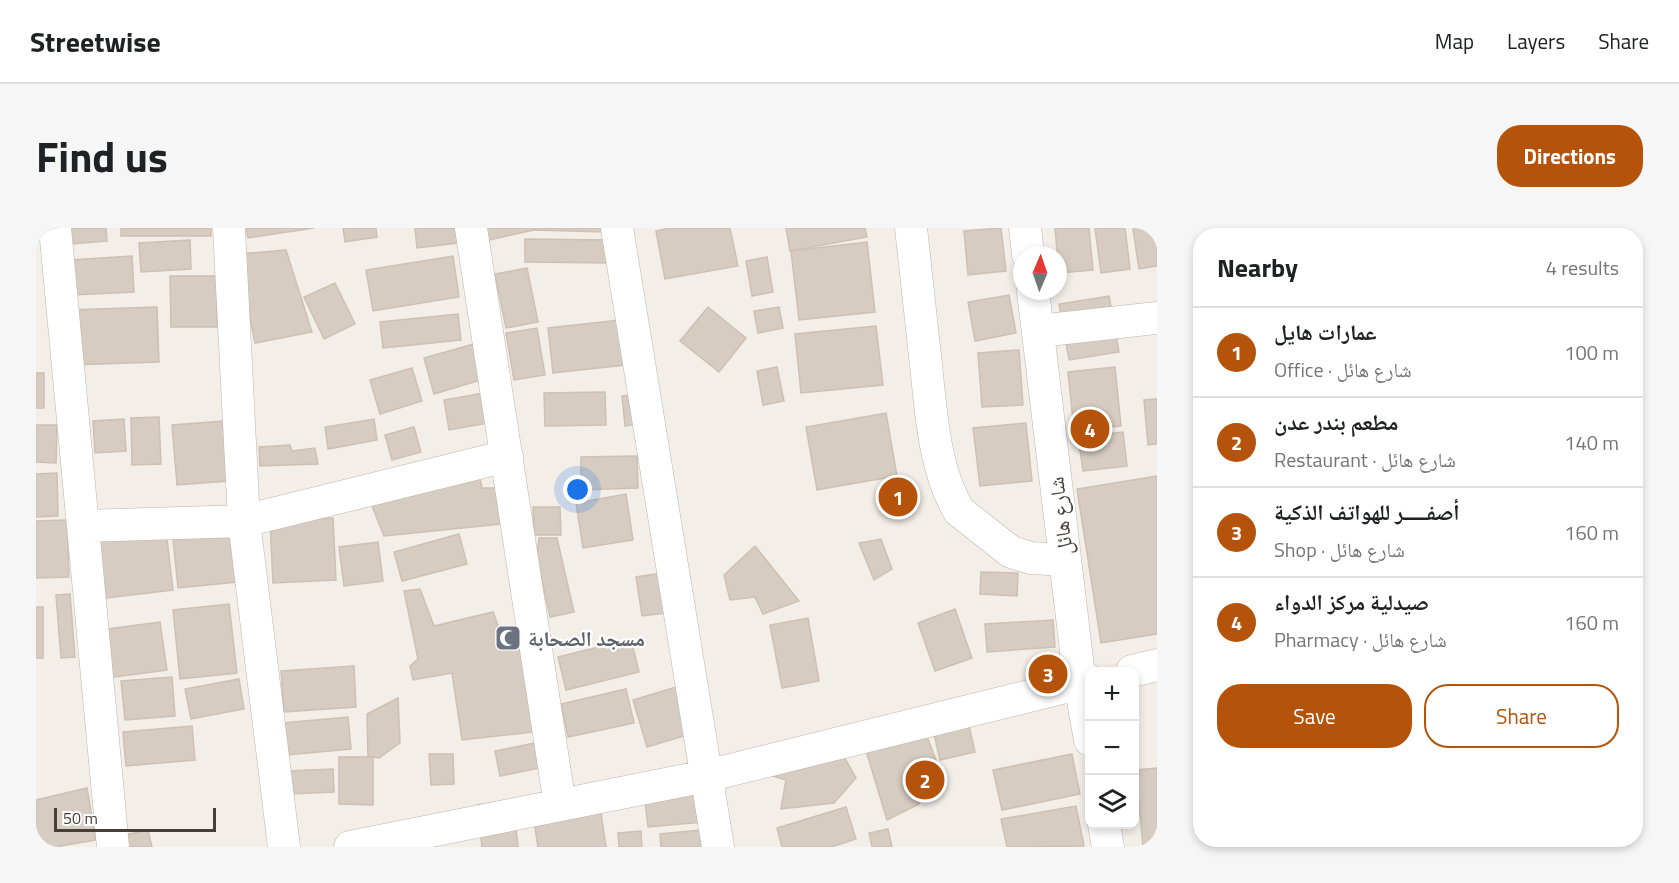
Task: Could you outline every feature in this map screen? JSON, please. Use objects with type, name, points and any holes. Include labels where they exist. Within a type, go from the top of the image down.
[{"type":"street","points":[[55,228],[113,847]]},
{"type":"street","points":[[230,228],[244,521],[284,847]]},
{"type":"street","points":[[471,228],[560,805]]},
{"type":"street","points":[[617,228],[718,847]]},
{"type":"street","points":[[911,228],[932,414],[937,446],[953,502],[959,511],[1011,552],[1031,558],[1065,560]]},
{"type":"street","points":[[1025,228],[1028,246]]},
{"type":"street","name":"شارع هائل","points":[[1035,300],[1065,560],[1084,683],[1087,721]]},
{"type":"street","points":[[1039,332],[1157,318]]},
{"type":"street","points":[[84,526],[244,521],[507,456]]},
{"type":"street","points":[[1139,670],[1157,665]]},
{"type":"street","points":[[350,847],[706,777],[1084,683]]},
{"type":"street","points":[[1105,829],[1108,847]]},
{"type":"building","points":[[69,228],[106,228],[107,241],[70,244]]},
{"type":"building","points":[[121,228],[211,228],[211,236],[121,236]]},
{"type":"building","points":[[246,228],[314,228],[248,238]]},
{"type":"building","points":[[343,228],[376,228],[377,237],[345,242]]},
{"type":"building","points":[[415,228],[455,228],[458,243],[417,248]]},
{"type":"building","points":[[486,228],[604,228],[605,232],[534,230],[489,240]]},
{"type":"building","points":[[670,228],[730,228],[738,266],[665,279],[656,231]]},
{"type":"building","points":[[786,228],[865,228],[867,237],[790,251]]},
{"type":"building","points":[[1001,228],[1006,271],[968,275],[964,231]]},
{"type":"building","points":[[1055,228],[1089,228],[1093,270],[1067,272],[1067,246],[1057,246]]},
{"type":"building","points":[[1095,228],[1125,228],[1130,269],[1101,273]]},
{"type":"building","points":[[1157,228],[1157,266],[1139,269],[1133,229]]},
{"type":"building","points":[[525,239],[613,240],[613,263],[525,262]]},
{"type":"building","points":[[190,240],[191,269],[141,272],[139,243]]},
{"type":"building","points":[[867,242],[875,312],[799,320],[791,251]]},
{"type":"building","points":[[286,250],[312,332],[255,343],[238,254]]},
{"type":"building","points":[[132,256],[134,292],[72,295],[70,260]]},
{"type":"building","points":[[453,256],[459,297],[373,311],[366,270]]},
{"type":"building","points":[[767,257],[773,292],[752,296],[746,261]]},
{"type":"building","points":[[527,268],[538,322],[506,328],[495,274]]},
{"type":"building","points":[[170,276],[217,276],[217,327],[171,327]]},
{"type":"building","points":[[335,283],[355,324],[324,339],[304,297]]},
{"type":"building","points":[[1009,295],[1016,333],[975,341],[968,302]]},
{"type":"building","points":[[1109,296],[1119,352],[1069,360],[1059,304]]},
{"type":"building","points":[[157,307],[159,362],[71,365],[69,310]]},
{"type":"building","points":[[708,307],[746,338],[719,372],[680,341]]},
{"type":"building","points":[[779,307],[783,328],[758,333],[754,311]]},
{"type":"building","points":[[458,314],[461,340],[383,348],[380,322]]},
{"type":"building","points":[[620,320],[625,365],[553,373],[548,328]]},
{"type":"building","points":[[876,326],[883,385],[801,393],[795,334]]},
{"type":"building","points":[[537,328],[545,375],[514,380],[506,333]]},
{"type":"building","points":[[474,344],[484,379],[434,394],[424,358]]},
{"type":"building","points":[[1019,350],[1023,405],[982,407],[978,353]]},
{"type":"building","points":[[777,367],[784,401],[763,405],[757,371]]},
{"type":"building","points":[[1115,367],[1121,426],[1074,430],[1068,372]]},
{"type":"building","points":[[412,368],[422,401],[380,414],[370,380]]},
{"type":"building","points":[[36,373],[44,373],[44,408],[36,408]]},
{"type":"building","points":[[605,392],[606,425],[545,426],[544,393]]},
{"type":"building","points":[[483,393],[489,423],[449,430],[444,400]]},
{"type":"building","points":[[641,394],[645,423],[625,426],[622,396]]},
{"type":"building","points":[[1157,399],[1157,444],[1148,445],[1144,400]]},
{"type":"building","points":[[886,413],[897,476],[817,490],[806,427]]},
{"type":"building","points":[[159,417],[161,464],[132,465],[131,418]]},
{"type":"building","points":[[124,419],[126,451],[95,453],[93,421]]},
{"type":"building","points":[[374,419],[377,440],[328,449],[325,427]]},
{"type":"building","points":[[223,421],[228,481],[177,485],[172,425]]},
{"type":"building","points":[[1026,423],[1032,481],[980,486],[973,428]]},
{"type":"building","points":[[36,425],[57,425],[56,463],[36,462]]},
{"type":"building","points":[[414,427],[421,452],[392,460],[385,435]]},
{"type":"building","points":[[1123,432],[1127,466],[1083,471],[1078,437]]},
{"type":"building","points":[[290,445],[292,451],[315,448],[318,464],[260,466],[259,447]]},
{"type":"building","points":[[637,456],[638,488],[581,490],[581,457]]},
{"type":"building","points":[[57,473],[58,516],[36,517],[36,474]]},
{"type":"building","points":[[479,473],[482,488],[495,488],[501,524],[384,536],[370,501]]},
{"type":"building","points":[[1157,476],[1157,634],[1101,643],[1077,489]]},
{"type":"building","points":[[626,494],[633,540],[583,548],[576,503]]},
{"type":"building","points":[[533,507],[560,507],[561,535],[534,535]]},
{"type":"building","points":[[230,513],[237,582],[178,588],[171,519]]},
{"type":"building","points":[[333,518],[336,580],[273,583],[270,521]]},
{"type":"building","points":[[67,520],[69,577],[36,578],[36,521]]},
{"type":"building","points":[[165,522],[173,590],[98,599],[90,531]]},
{"type":"building","points":[[459,534],[467,564],[402,581],[394,552]]},
{"type":"building","points":[[539,538],[557,538],[574,612],[550,617],[537,557]]},
{"type":"building","points":[[881,539],[892,569],[874,580],[859,543]]},
{"type":"building","points":[[378,542],[383,581],[344,586],[339,547]]},
{"type":"building","points":[[755,546],[799,601],[763,614],[755,597],[730,600],[724,575]]},
{"type":"building","points":[[669,572],[674,612],[642,616],[636,577]]},
{"type":"building","points":[[981,572],[1018,573],[1017,596],[980,594]]},
{"type":"building","points":[[420,589],[434,626],[493,612],[499,628],[518,626],[542,731],[462,740],[452,673],[413,680],[410,666],[418,659],[404,591]]},
{"type":"building","points":[[70,594],[75,657],[61,658],[56,595]]},
{"type":"building","points":[[229,604],[237,673],[180,679],[173,610]]},
{"type":"building","points":[[36,607],[43,607],[43,658],[36,658]]},
{"type":"building","points":[[955,609],[972,658],[935,671],[918,623]]},
{"type":"building","points":[[808,618],[819,681],[782,688],[770,625]]},
{"type":"building","points":[[1053,620],[1055,647],[987,652],[985,624]]},
{"type":"building","points":[[160,622],[167,670],[107,678],[100,630]]},
{"type":"building","points":[[631,639],[639,672],[566,690],[558,657]]},
{"type":"building","points":[[354,666],[356,707],[284,712],[281,671]]},
{"type":"building","points":[[172,677],[175,716],[125,720],[121,681]]},
{"type":"building","points":[[239,679],[244,709],[191,719],[185,689]]},
{"type":"building","points":[[683,685],[697,732],[647,747],[633,700]]},
{"type":"building","points":[[626,689],[634,723],[568,737],[561,704]]},
{"type":"building","points":[[398,698],[400,743],[379,758],[368,756],[367,714]]},
{"type":"building","points":[[963,700],[975,752],[940,760],[928,708]]},
{"type":"building","points":[[348,717],[351,749],[286,755],[283,723]]},
{"type":"building","points":[[192,726],[195,760],[126,766],[123,732]]},
{"type":"building","points":[[923,726],[939,768],[919,804],[887,820],[864,744]]},
{"type":"building","points":[[834,739],[856,778],[834,803],[781,809],[786,780],[769,775]]},
{"type":"building","points":[[535,743],[540,768],[500,776],[495,751]]},
{"type":"building","points":[[429,754],[453,754],[454,784],[431,785]]},
{"type":"building","points":[[1072,754],[1080,794],[1002,810],[993,770]]},
{"type":"building","points":[[339,757],[373,757],[373,805],[339,804]]},
{"type":"building","points":[[1157,768],[1157,847],[1143,847],[1139,770]]},
{"type":"building","points":[[333,769],[334,792],[290,794],[289,771]]},
{"type":"building","points":[[87,788],[96,840],[55,847],[36,847],[36,800]]},
{"type":"building","points":[[700,788],[703,822],[648,827],[644,793]]},
{"type":"building","points":[[513,800],[518,847],[482,847],[477,805]]},
{"type":"building","points":[[1076,806],[1084,846],[1007,847],[1001,819]]},
{"type":"building","points":[[846,807],[856,839],[831,847],[782,847],[777,828]]},
{"type":"building","points":[[601,813],[606,847],[538,847],[534,822]]},
{"type":"building","points":[[711,829],[713,847],[661,847],[660,834]]},
{"type":"building","points":[[888,829],[892,847],[872,847],[869,833]]},
{"type":"building","points":[[148,830],[152,847],[123,847],[120,836]]},
{"type":"building","points":[[641,831],[642,847],[619,847],[618,833]]},
{"type":"place","name":"صيدلية مركز الدواء","points":[[1090,429]]},
{"type":"place","name":"عمارات هايل","points":[[898,497]]},
{"type":"place","name":"مسجد الصحابة","points":[[508,638]]},
{"type":"place","name":"أصفـــــر للهواتف الذكية","points":[[1048,674]]},
{"type":"place","name":"مطعم بندر عدن","points":[[925,780]]}]
